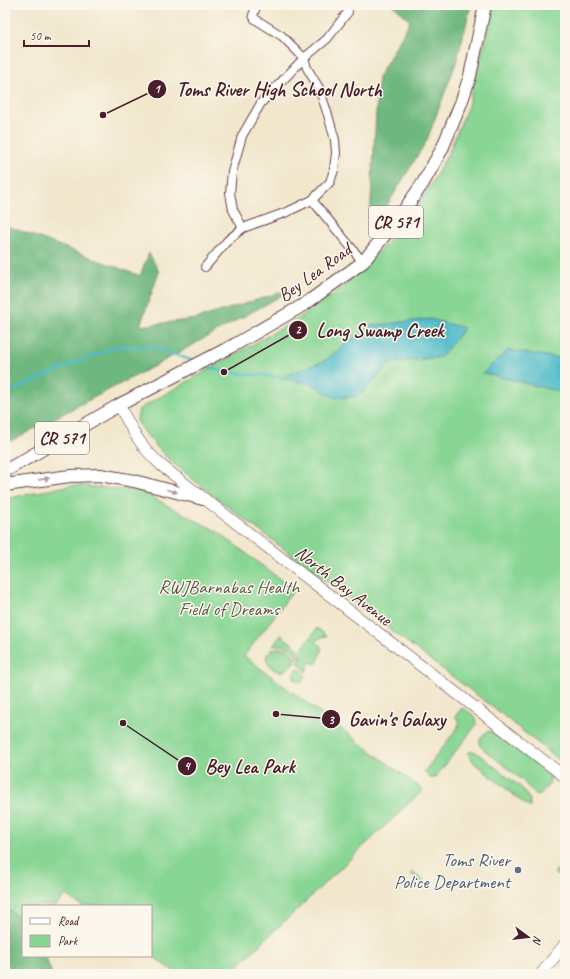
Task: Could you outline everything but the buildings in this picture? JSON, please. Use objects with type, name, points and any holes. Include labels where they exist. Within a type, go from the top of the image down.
[{"type":"main road","name":"Bey Lea Road","points":[[120,405],[236,344],[305,304],[363,262],[400,216],[423,183],[442,149],[461,104],[470,76],[485,5]]},
{"type":"main road","name":"CR 571","points":[[5,471],[120,405]]},
{"type":"main road","points":[[5,484],[70,476],[100,475],[134,481],[203,499]]},
{"type":"street","points":[[205,267],[228,240],[243,228],[287,212],[312,200],[330,182],[334,170],[336,153],[335,140],[319,88],[307,68],[304,58],[282,36],[255,19],[253,14],[257,5]]},
{"type":"street","points":[[243,228],[233,210],[230,193],[232,172],[242,136],[261,103],[304,58],[327,39],[348,12]]},
{"type":"street","points":[[312,200],[363,262]]},
{"type":"street","name":"North Bay Avenue","points":[[120,405],[134,435],[147,453],[203,499],[564,776]]},
{"type":"street","points":[[541,974],[565,944]]},
{"type":"green space","points":[[393,5],[471,5],[457,60],[427,140],[369,235],[378,78],[410,21]]},
{"type":"green space","points":[[494,5],[565,5],[565,765],[494,708],[210,493],[168,459],[142,430],[137,420],[139,409],[299,318],[334,294],[366,265],[406,221],[430,186],[449,152],[468,106]]},
{"type":"green space","points":[[5,225],[140,276],[149,253],[159,272],[140,326],[196,319],[295,288],[160,363],[5,444]]},
{"type":"green space","name":"RWJBarnabas Health Field of Dreams","points":[[72,485],[140,491],[218,532],[294,590],[244,656],[423,790],[229,974],[178,974],[152,956],[152,905],[81,905],[66,895],[57,905],[22,905],[22,920],[5,907],[5,499]]},
{"type":"green space","points":[[317,628],[327,636],[315,641],[321,646],[319,659],[318,662],[314,664],[309,662],[306,672],[298,662],[302,655],[297,658],[297,656]]},
{"type":"green space","points":[[281,635],[299,649],[296,654],[286,646],[273,646]]},
{"type":"green space","points":[[284,648],[290,651],[294,655],[296,661],[287,669],[280,672],[274,670],[270,666],[267,662],[266,656],[271,650]]},
{"type":"green space","points":[[296,669],[301,670],[306,676],[302,682],[294,679]]},
{"type":"green space","points":[[462,708],[475,717],[477,722],[476,725],[435,778],[430,778],[425,771],[458,727],[459,722],[455,716]]},
{"type":"green space","points":[[489,731],[496,734],[550,775],[550,782],[542,793],[538,795],[534,793],[522,780],[481,747],[481,738]]},
{"type":"green space","points":[[472,751],[476,752],[523,789],[530,800],[530,808],[474,763],[468,753]]},
{"type":"green space","points":[[563,863],[565,864],[565,881],[554,873]]},
{"type":"green space","points":[[412,872],[431,887],[429,889],[411,874]]},
{"type":"green space","points":[[5,907],[22,920],[22,957],[45,957],[52,974],[5,974]]},
{"type":"water","points":[[430,319],[464,328],[441,357],[391,363],[359,396],[335,398],[312,384],[280,378],[326,360],[368,326]]},
{"type":"water","points":[[508,350],[565,359],[565,393],[483,373]]},
{"type":"waterway","points":[[5,394],[63,368],[118,346],[154,347],[193,361]]},
{"type":"waterway","points":[[205,365],[224,372],[283,377]]},
{"type":"place","name":"Toms River High School North","points":[[103,115]]},
{"type":"place","name":"Long Swamp Creek","points":[[224,372]]},
{"type":"place","name":"Gavin's Galaxy","points":[[276,714]]},
{"type":"place","name":"Bey Lea Park","points":[[123,723]]},
{"type":"place","name":"Toms River Police Department","points":[[518,870]]}]
